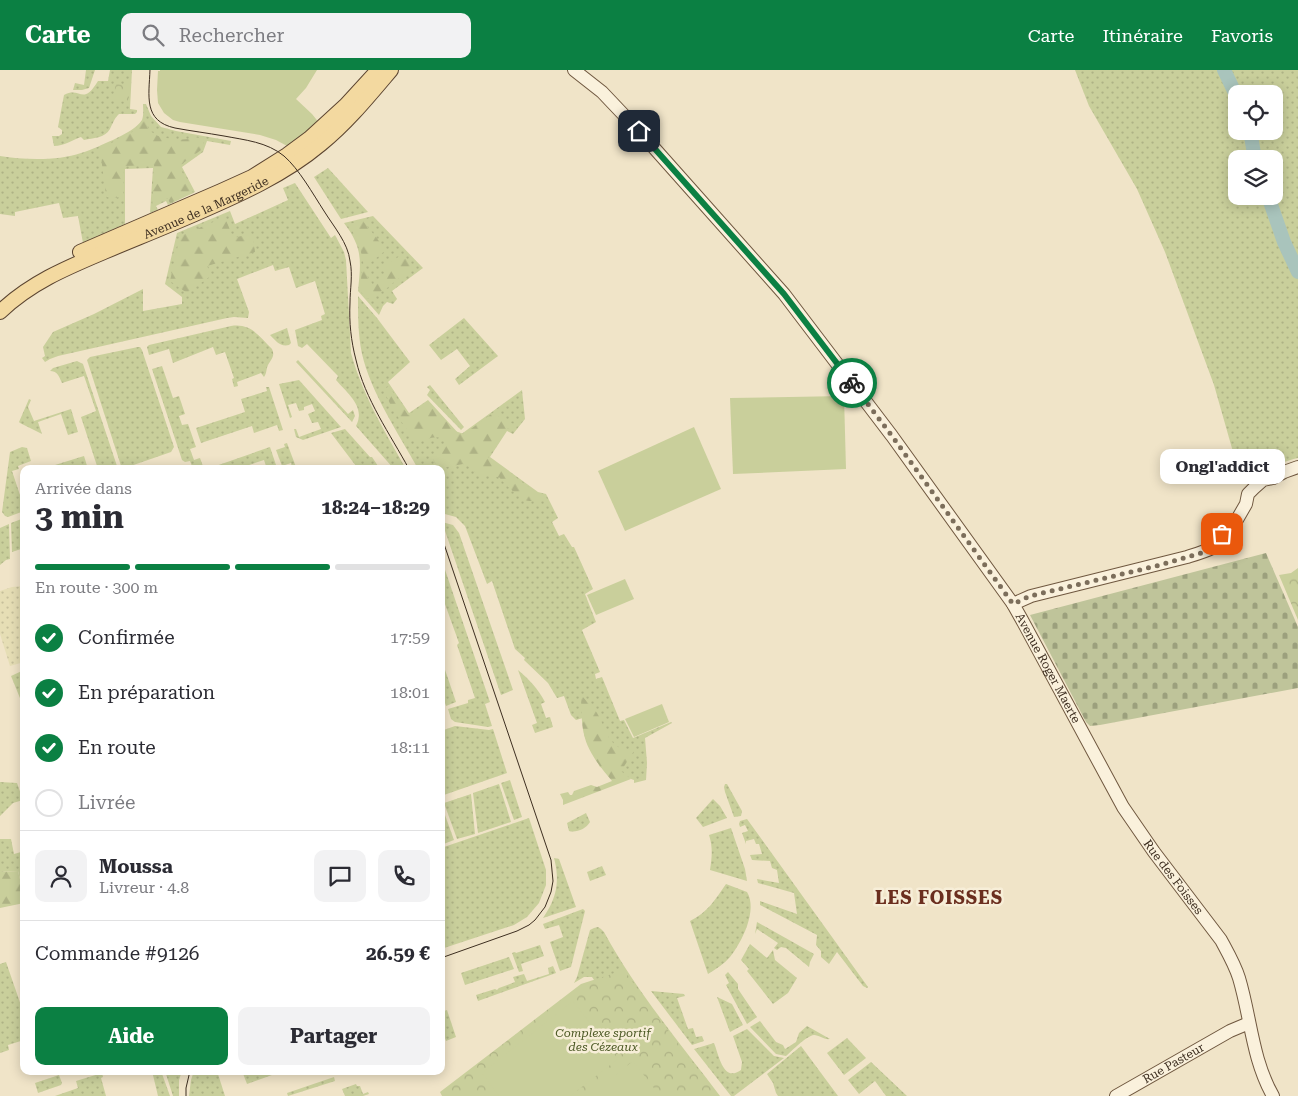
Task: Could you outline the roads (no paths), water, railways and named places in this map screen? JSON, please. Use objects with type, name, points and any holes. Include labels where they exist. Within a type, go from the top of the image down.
[{"type":"main road","name":"Avenue de la Margeride","points":[[0,299],[27,278],[52,264],[252,177],[310,138],[346,105],[378,70]]},
{"type":"main road","name":"Avenue de la Margeride","points":[[0,312],[27,290],[52,275],[196,214],[250,189],[284,170],[320,145],[337,130],[391,70]]},
{"type":"main road","name":"Avenue Roger Maerte","points":[[574,70],[602,92],[644,136],[784,294],[892,436],[1013,604],[1084,736]]},
{"type":"main road","points":[[1013,604],[1030,596],[1187,557],[1220,545],[1230,535],[1246,504],[1254,500],[1273,478],[1298,467]]},
{"type":"main road","name":"Rue des Foisses","points":[[1084,736],[1122,808],[1221,940],[1228,953],[1239,979],[1262,1075],[1273,1096]]},
{"type":"main road","name":"Rue Pasteur","points":[[1116,1096],[1230,1031],[1249,1023]]},
{"type":"main road","points":[[1230,1031],[1253,1043]]},
{"type":"waterway","points":[[1224,70],[1231,85]]},
{"type":"waterway","points":[[1252,140],[1253,150]]},
{"type":"waterway","points":[[1271,205],[1284,242],[1298,272]]},
{"type":"tram line","points":[[150,70],[150,106],[157,120],[175,128],[248,140],[277,151],[290,161],[340,235],[349,254],[351,272],[351,332],[360,374],[365,389],[407,465]]},
{"type":"tram line","points":[[445,547],[551,860],[553,881],[545,907],[529,925],[445,957]]},
{"type":"tram line","points":[[186,1096],[189,1075]]},
{"type":"place","name":"Ongl'addict","points":[[1222,534]]},
{"type":"district","name":"LES FOISSES","points":[[939,897]]},
{"type":"park label","name":"Complexe sportif des Cézeaux","points":[[603,1040]]}]
